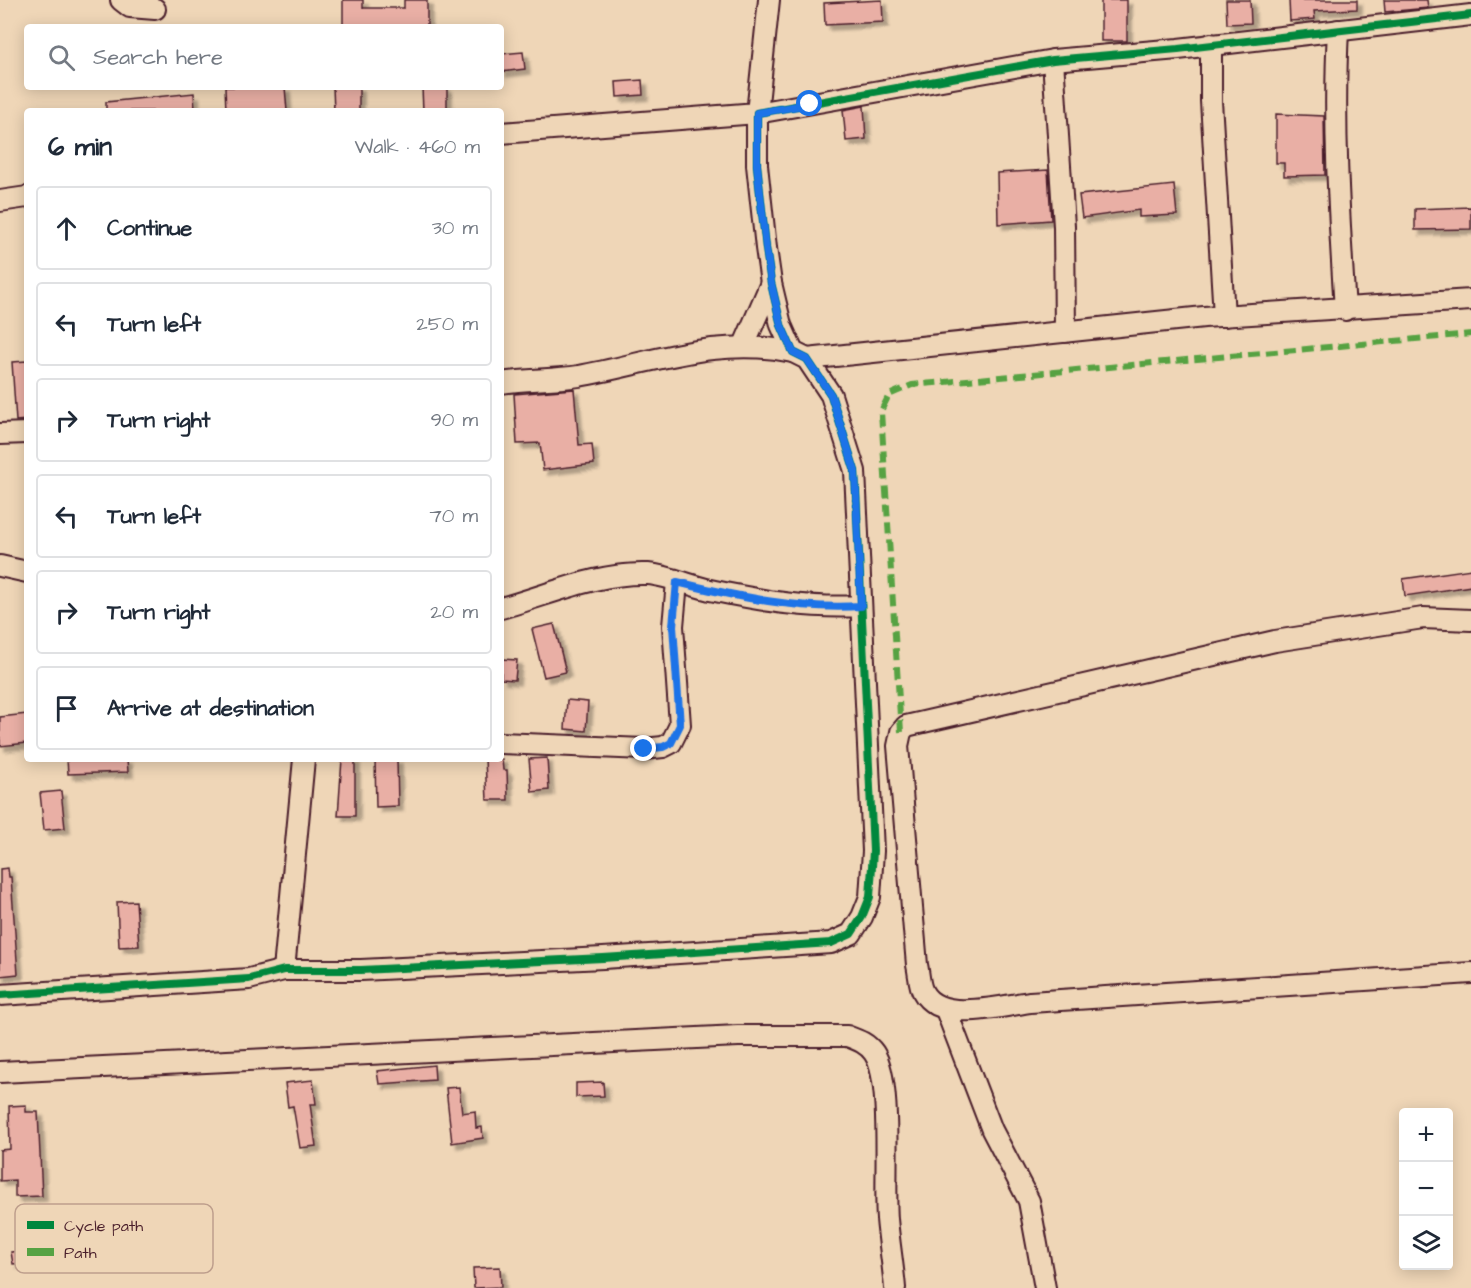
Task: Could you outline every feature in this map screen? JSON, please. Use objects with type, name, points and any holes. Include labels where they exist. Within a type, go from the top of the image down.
[{"type":"street","points":[[121,0],[129,7],[155,9]]},
{"type":"street","points":[[0,995],[249,979],[284,970],[361,970],[439,964],[603,958],[775,948],[831,943],[845,939],[862,917],[870,897],[872,882],[855,471],[831,395],[800,356],[781,325],[771,283],[757,165],[757,113],[769,0]]},
{"type":"street","points":[[504,133],[757,113],[1053,60],[1178,50],[1211,44],[1471,15]]},
{"type":"street","points":[[1338,30],[1334,101],[1336,175],[1345,310]]},
{"type":"street","points":[[1211,44],[1211,101],[1224,316]]},
{"type":"street","points":[[1053,60],[1064,215],[1065,332]]},
{"type":"street","points":[[0,201],[24,197]]},
{"type":"street","points":[[744,345],[771,283]]},
{"type":"street","points":[[504,383],[577,376],[671,354],[744,345],[800,356],[1224,316],[1345,310],[1471,300]]},
{"type":"street","points":[[0,434],[24,433]]},
{"type":"street","points":[[0,566],[24,571]]},
{"type":"street","points":[[504,607],[624,574],[651,574],[677,582],[789,604],[821,608],[861,606]]},
{"type":"street","points":[[504,743],[644,749],[663,747],[671,743],[680,725],[673,626],[677,582]]},
{"type":"street","points":[[1471,620],[1423,618],[1275,641],[906,726],[901,732],[897,746],[917,965],[922,991],[936,1007],[946,1010],[1471,973]]},
{"type":"street","points":[[284,970],[304,762]]},
{"type":"street","points":[[946,1010],[992,1130],[1029,1201],[1045,1288]]},
{"type":"street","points":[[0,1072],[738,1036],[847,1036],[862,1041],[875,1054],[880,1074],[886,1127],[887,1218],[895,1288]]},
{"type":"building","points":[[343,0],[363,0],[363,8],[404,8],[404,0],[427,0],[427,24],[343,24]]},
{"type":"building","points":[[882,0],[883,22],[825,25],[824,3]]},
{"type":"building","points":[[1101,0],[1127,0],[1127,41],[1101,41]]},
{"type":"building","points":[[1226,0],[1250,0],[1251,23],[1227,24]]},
{"type":"building","points":[[1289,0],[1357,0],[1357,9],[1314,11],[1315,19],[1290,21]]},
{"type":"building","points":[[1384,0],[1427,0],[1428,8],[1385,12]]},
{"type":"building","points":[[523,52],[525,69],[504,72],[504,54]]},
{"type":"building","points":[[642,80],[643,95],[617,97],[616,82]]},
{"type":"building","points":[[225,90],[285,90],[287,108],[226,108]]},
{"type":"building","points":[[333,90],[359,90],[359,108],[334,108]]},
{"type":"building","points":[[422,90],[447,90],[447,108],[423,108]]},
{"type":"building","points":[[194,93],[195,108],[106,108],[106,102]]},
{"type":"building","points":[[864,106],[866,139],[846,141],[843,110]]},
{"type":"building","points":[[1276,114],[1324,116],[1325,175],[1284,176],[1284,163],[1276,163]]},
{"type":"building","points":[[1048,170],[1051,220],[998,224],[997,173]]},
{"type":"building","points":[[1174,185],[1177,215],[1139,217],[1139,210],[1082,218],[1079,195]]},
{"type":"building","points":[[1471,207],[1471,229],[1415,230],[1415,209]]},
{"type":"building","points":[[24,361],[24,420],[16,421],[12,362]]},
{"type":"building","points":[[574,389],[579,445],[592,444],[594,464],[543,470],[540,443],[517,444],[514,394]]},
{"type":"building","points":[[1471,569],[1471,586],[1405,596],[1403,579]]},
{"type":"building","points":[[554,624],[566,672],[544,677],[532,629]]},
{"type":"building","points":[[504,659],[517,660],[515,680],[504,679]]},
{"type":"building","points":[[567,700],[588,702],[586,731],[565,729]]},
{"type":"building","points":[[24,714],[24,743],[0,746],[0,717]]},
{"type":"building","points":[[547,758],[549,790],[532,792],[529,759]]},
{"type":"building","points":[[67,762],[127,762],[128,772],[68,774]]},
{"type":"building","points":[[342,762],[355,762],[355,816],[338,816]]},
{"type":"building","points":[[375,762],[397,762],[398,806],[376,807]]},
{"type":"building","points":[[485,762],[502,762],[503,770],[507,770],[508,800],[487,800]]},
{"type":"building","points":[[61,791],[65,828],[44,830],[40,793]]},
{"type":"building","points":[[8,868],[9,877],[11,877],[18,974],[0,976],[0,869]]},
{"type":"building","points":[[136,901],[139,946],[119,947],[117,902]]},
{"type":"building","points":[[434,1065],[435,1080],[379,1084],[377,1071]]},
{"type":"building","points":[[313,1080],[316,1104],[310,1104],[316,1146],[300,1148],[293,1106],[288,1107],[285,1083]]},
{"type":"building","points":[[603,1082],[604,1096],[576,1097],[576,1083]]},
{"type":"building","points":[[459,1087],[462,1113],[475,1111],[476,1128],[482,1127],[483,1138],[452,1143],[446,1088]]},
{"type":"building","points":[[26,1105],[26,1112],[38,1112],[42,1196],[15,1197],[15,1180],[0,1181],[0,1150],[10,1149],[9,1106]]},
{"type":"building","points":[[11,1252],[15,1252],[15,1264],[13,1264]]},
{"type":"building","points":[[500,1267],[501,1287],[474,1288],[473,1268]]},
{"type":"marked path","points":[[901,732],[881,411],[889,395],[912,385],[1471,334]]},
{"type":"cycle path","points":[[0,995],[249,979],[284,970],[361,970],[603,958],[831,943],[851,934],[862,917],[870,897],[873,851],[855,471],[831,395],[807,359],[793,352],[781,325],[766,248],[757,165],[757,113],[1053,60],[1178,49],[1471,15]]},
{"type":"route","points":[[644,749],[663,747],[671,743],[680,725],[673,626],[677,582],[778,603],[821,608],[861,606],[855,471],[831,395],[807,359],[793,352],[781,325],[771,283],[757,165],[757,113],[810,104]]}]
